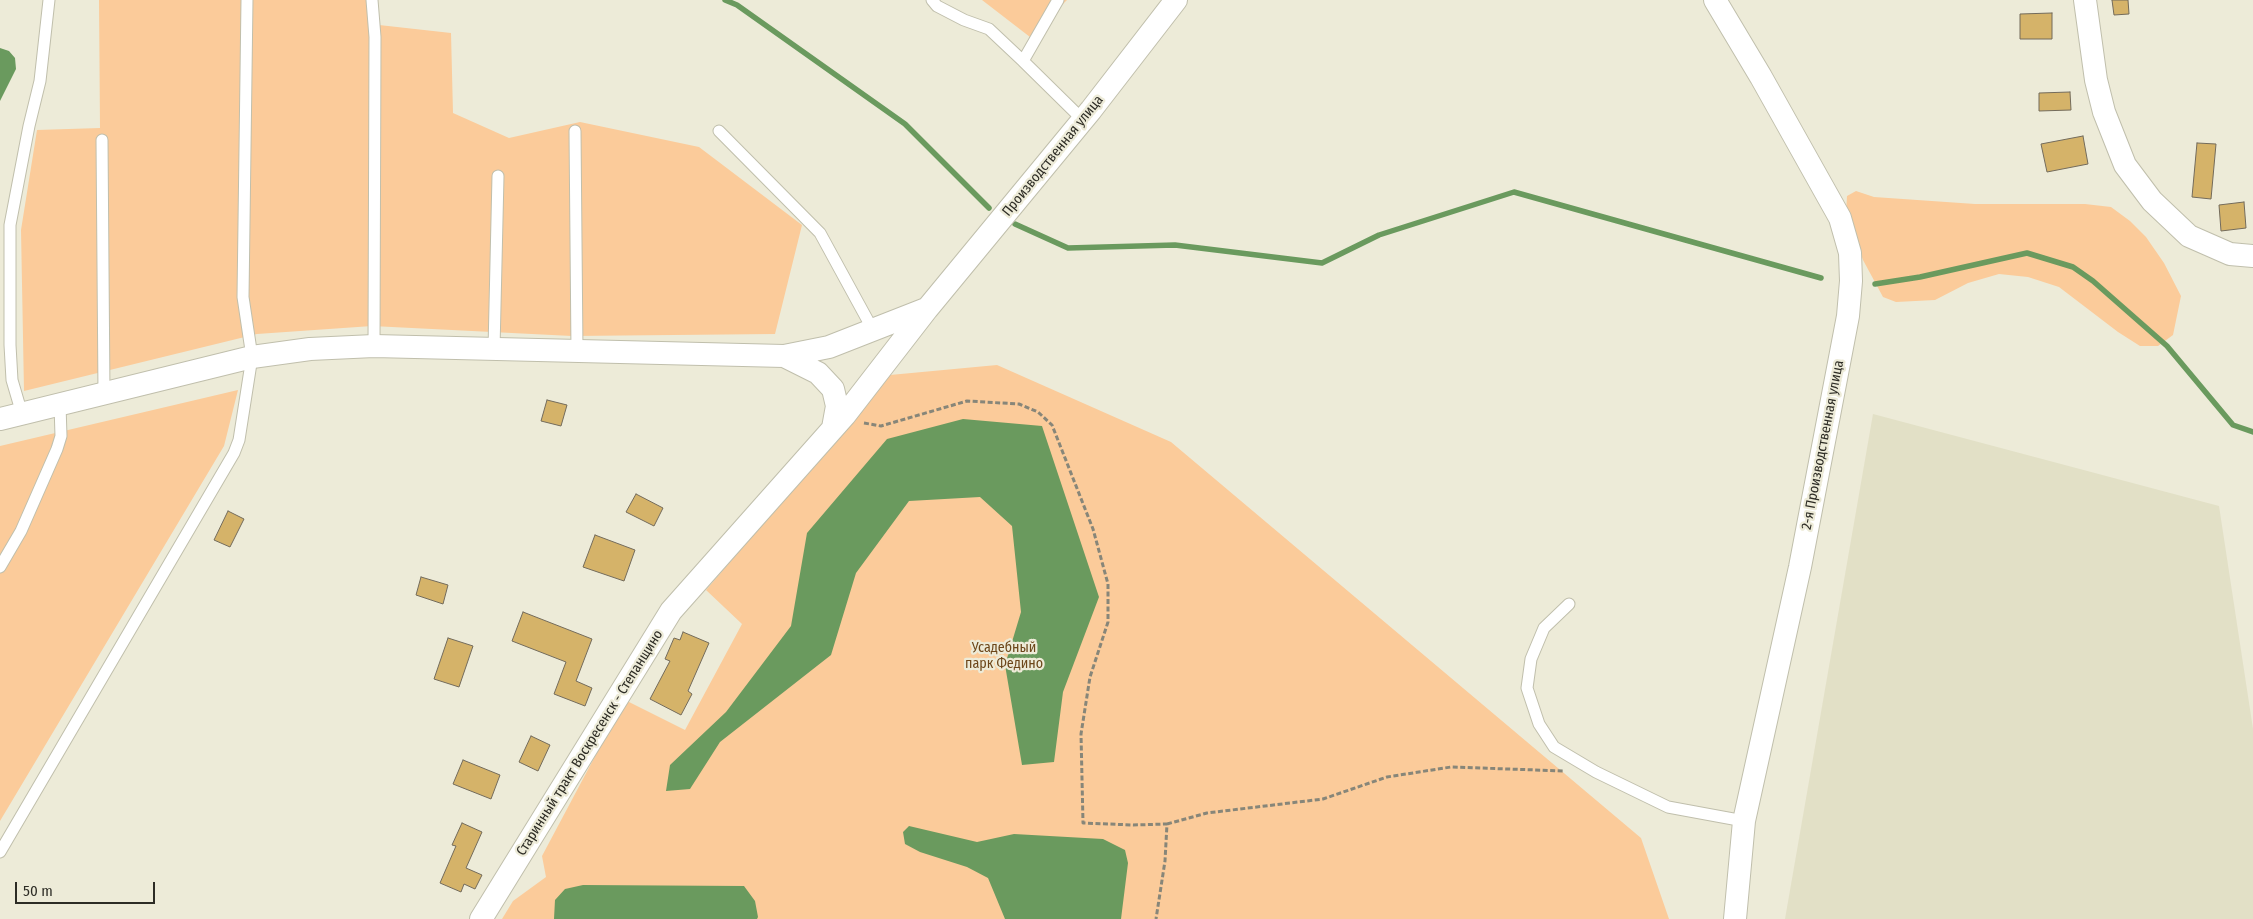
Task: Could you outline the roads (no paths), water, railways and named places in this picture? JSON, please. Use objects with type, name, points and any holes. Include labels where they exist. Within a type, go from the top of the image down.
[{"type":"street","name":"Производственная улица","points":[[839,422],[927,309],[1083,120],[1176,0]]},
{"type":"street","name":"2-я Производственная улица","points":[[1715,0],[1761,77],[1840,218],[1850,253],[1851,281],[1848,316],[1800,568],[1744,821],[1735,919]]},
{"type":"street","points":[[2085,0],[2096,80],[2104,112],[2125,165],[2152,201],[2190,236],[2230,254],[2253,256]]},
{"type":"street","points":[[0,420],[252,356],[310,349],[374,346],[784,356],[829,347],[927,309]]},
{"type":"street","points":[[784,356],[818,373],[833,388],[839,422]]},
{"type":"street","name":"Старинный тракт Воскресенск - Степанщино","points":[[481,919],[671,611],[839,422]]},
{"type":"lane","points":[[22,414],[12,380],[10,353],[10,225],[29,126],[40,81],[49,0]]},
{"type":"lane","points":[[0,852],[240,440],[252,356],[243,297],[247,0]]},
{"type":"lane","points":[[372,0],[375,38],[374,346]]},
{"type":"lane","points":[[932,0],[937,6],[964,20],[989,29],[1083,120]]},
{"type":"lane","points":[[1023,61],[1058,0]]},
{"type":"lane","points":[[575,131],[577,351]]},
{"type":"lane","points":[[720,131],[820,233],[873,330]]},
{"type":"lane","points":[[102,140],[104,394]]},
{"type":"lane","points":[[494,349],[498,176]]},
{"type":"lane","points":[[0,567],[21,531],[57,449],[61,436],[60,405]]},
{"type":"lane","points":[[1569,604],[1544,628],[1531,659],[1527,688],[1539,724],[1554,747],[1596,772],[1668,807],[1744,821]]},
{"type":"waterway","points":[[725,0],[737,5],[905,124],[989,208]]},
{"type":"waterway","points":[[1015,224],[1068,248],[1175,245],[1322,263],[1379,235],[1514,192],[1821,278]]},
{"type":"waterway","points":[[1875,284],[1920,277],[2027,253],[2073,267],[2093,281],[2167,346],[2233,425],[2253,432]]},
{"type":"park label","name":"Усадебный парк Федино","points":[[1004,656]]}]
